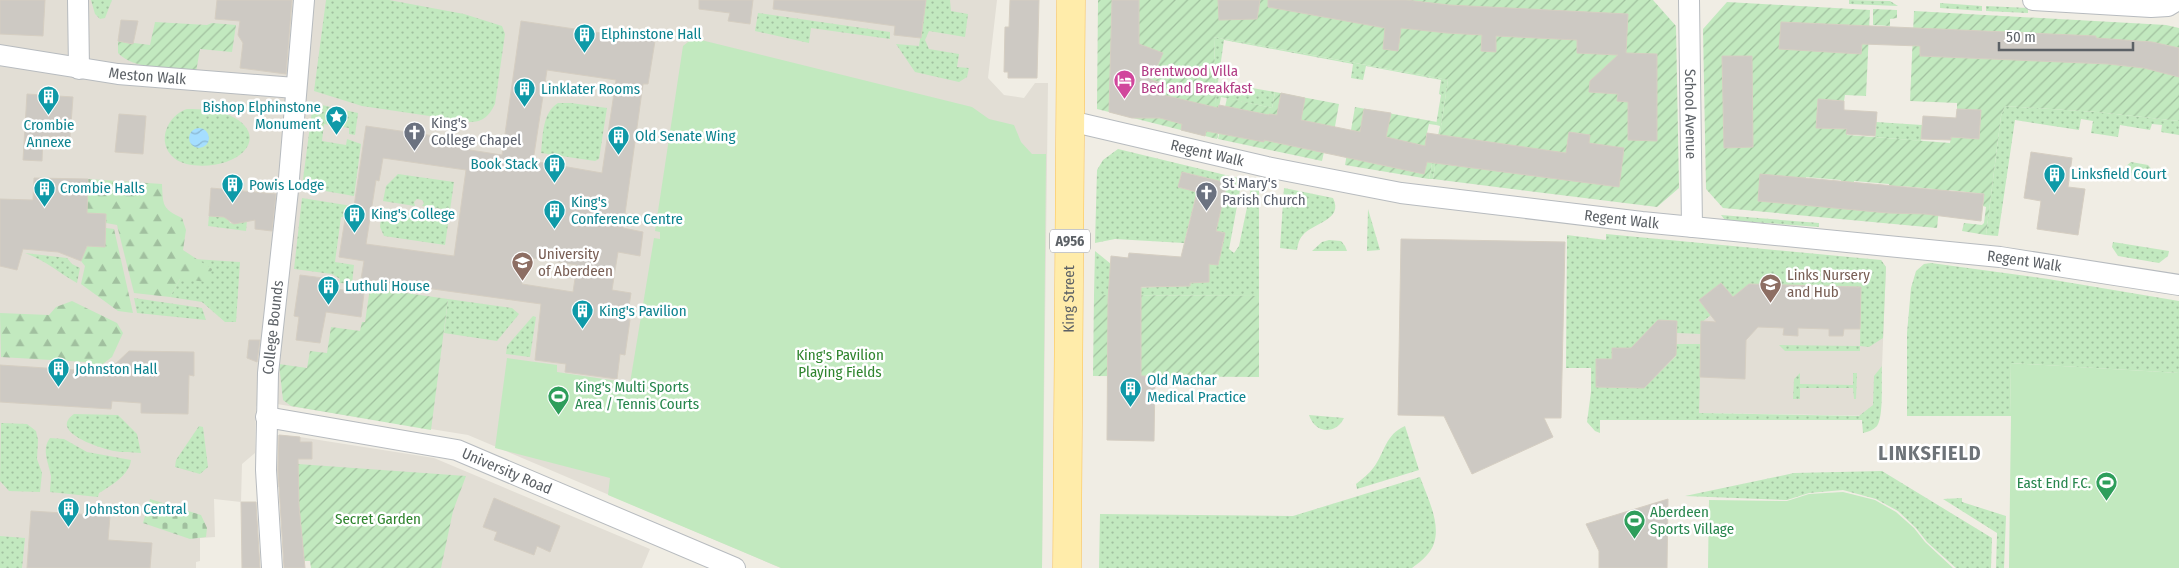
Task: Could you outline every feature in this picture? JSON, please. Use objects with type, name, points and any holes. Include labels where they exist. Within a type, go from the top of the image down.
[{"type":"main road","name":"King Street","points":[[1067,568],[1071,0]]},
{"type":"street","points":[[78,0],[79,68]]},
{"type":"street","name":"College Bounds","points":[[272,568],[267,489],[266,417],[271,331],[288,190],[295,88],[304,0]]},
{"type":"street","name":"School Avenue","points":[[1689,0],[1692,227]]},
{"type":"street","points":[[2033,0],[2151,7],[2168,6],[2178,0]]},
{"type":"street","points":[[2151,7],[2179,14]]},
{"type":"street","name":"Meston Walk","points":[[0,55],[79,68],[167,79],[295,88]]},
{"type":"street","name":"Regent Walk","points":[[1070,121],[1218,157],[1361,186],[1472,202],[1692,227],[2000,257],[2179,285]]},
{"type":"street","name":"University Road","points":[[266,417],[457,450],[735,568]]},
{"type":"shaded area","name":"University of Aberdeen","points":[[0,0],[997,0],[988,78],[1004,95],[1024,98],[1035,83],[1048,83],[1042,568],[781,568],[468,435],[277,404],[256,406],[255,453],[242,464],[241,502],[214,499],[215,537],[200,538],[200,561],[196,562],[196,568],[0,568]]},
{"type":"shaded area","name":"Links Nursery and Hub","points":[[1881,260],[1886,267],[1880,416],[1699,413],[1699,407],[1596,387],[1596,359],[1612,359],[1612,348],[1686,268]]},
{"type":"shaded area","points":[[277,435],[434,458],[650,549],[642,568],[333,568],[298,487],[277,487]]},
{"type":"green space","points":[[91,0],[112,0],[105,18],[100,19],[95,14]]},
{"type":"green space","points":[[326,0],[389,0],[464,14],[502,26],[505,34],[495,104],[490,112],[482,119],[470,122],[362,106],[314,91]]},
{"type":"green space","points":[[926,0],[950,0],[951,11],[968,14],[965,37],[929,31],[925,40],[929,49],[959,54],[957,67],[969,68],[967,77],[959,82],[915,72],[896,44],[919,46]]},
{"type":"green space","points":[[1098,0],[1653,0],[1676,26],[1679,188],[1657,207],[1433,179],[1448,80],[1214,37],[1217,139],[1097,109]]},
{"type":"green space","points":[[1849,0],[1890,1],[1898,6],[1849,4]]},
{"type":"green space","points":[[1727,2],[1870,10],[1866,96],[1845,95],[1844,101],[1818,99],[1816,128],[1847,129],[1847,135],[1950,143],[1951,137],[1979,139],[1981,110],[1957,109],[1957,103],[1910,101],[1914,11],[2166,25],[2179,28],[2179,121],[2097,112],[2005,106],[2001,116],[1986,235],[1962,231],[1964,223],[1982,225],[1984,223],[1986,207],[1983,206],[1984,194],[1949,190],[1948,200],[1940,199],[1937,228],[1723,208],[1706,189],[1703,29]],"holes":[[[1806,177],[1841,180],[1839,207],[1803,204]],[[1854,181],[1889,184],[1888,212],[1853,209]],[[1901,186],[1934,189],[1932,214],[1899,212]]]},
{"type":"green space","points":[[1940,3],[1982,6],[1982,11],[1940,8]]},
{"type":"green space","points":[[1986,6],[2028,8],[2028,13],[1986,11]]},
{"type":"green space","points":[[1873,9],[1897,10],[1897,18],[1890,19],[1890,26],[1873,25]]},
{"type":"green space","points":[[758,13],[890,32],[890,39],[811,28],[809,43],[755,31]]},
{"type":"green space","points":[[155,22],[236,25],[232,52],[200,49],[196,72],[143,66],[124,58],[118,53],[118,41],[150,45]]},
{"type":"green space","points":[[1214,37],[1448,80],[1433,179],[1429,179],[1440,126],[1436,125],[1441,95],[1439,94],[1441,80],[1366,66],[1363,80],[1351,78],[1353,64],[1224,40],[1218,82],[1275,92],[1272,108],[1221,97],[1219,107],[1225,108],[1217,139]]},
{"type":"green space","name":"King's Pavilion Playing Fields","points":[[693,38],[972,107],[989,119],[1014,125],[1021,142],[1032,154],[1046,154],[1042,568],[781,568],[608,495],[610,478],[495,448],[507,358],[557,365],[557,372],[630,383],[654,238],[660,239],[660,232],[655,231],[683,46]]},
{"type":"green space","points":[[1275,92],[1339,104],[1330,154],[1324,152],[1322,161],[1218,139],[1227,98],[1272,108]]},
{"type":"green space","points":[[313,103],[358,113],[355,135],[349,134],[349,128],[324,124],[322,141],[346,145],[347,139],[361,144],[354,196],[302,187]]},
{"type":"green space","points":[[558,103],[607,108],[599,159],[595,161],[541,153],[546,119],[553,107]]},
{"type":"green space","points":[[2005,106],[2097,112],[2179,121],[2179,135],[2161,132],[2162,125],[2152,124],[2150,130],[2120,125],[2118,137],[2091,133],[2093,121],[2081,119],[2079,130],[2015,120],[1998,236],[1986,235],[2001,116]]},
{"type":"green space","points":[[1355,107],[1437,122],[1436,125],[1429,124],[1426,137],[1437,139],[1429,179],[1345,165]]},
{"type":"green space","points":[[187,109],[219,112],[239,120],[249,133],[250,140],[248,146],[236,158],[220,164],[199,166],[185,164],[174,158],[168,152],[165,144],[166,130],[174,117]]},
{"type":"green space","points":[[1876,122],[1922,125],[1921,141],[1875,137]]},
{"type":"green space","points":[[1118,149],[1242,179],[1229,249],[1234,253],[1239,246],[1251,188],[1259,190],[1259,296],[1094,295],[1095,251],[1111,264],[1128,288],[1189,286],[1209,264],[1218,264],[1225,234],[1216,231],[1227,183],[1182,172],[1178,187],[1197,192],[1184,243],[1115,239],[1095,243],[1097,170],[1103,160]]},
{"type":"green space","points":[[2131,162],[2148,165],[2154,172],[2152,179],[2123,174],[2125,167]]},
{"type":"green space","points":[[398,174],[454,182],[450,210],[422,206],[424,203],[422,200],[417,199],[414,202],[415,206],[383,201],[386,186]]},
{"type":"green space","points":[[88,179],[162,184],[165,206],[182,218],[186,230],[183,250],[212,269],[208,282],[180,279],[170,297],[134,293],[117,225],[106,223],[106,214],[87,213]]},
{"type":"green space","points":[[1284,188],[1333,198],[1335,205],[1331,216],[1302,237],[1297,250],[1280,248]]},
{"type":"green space","points":[[302,198],[352,206],[350,218],[341,217],[335,262],[354,265],[352,284],[340,283],[340,279],[332,274],[294,269]]},
{"type":"green space","points":[[382,208],[449,217],[445,245],[384,236],[380,227]]},
{"type":"green space","points":[[1368,209],[1380,250],[1367,251]]},
{"type":"green space","points":[[1721,215],[1819,223],[1819,227],[1725,220]]},
{"type":"green space","points":[[209,216],[227,217],[230,223],[234,224],[247,220],[246,231],[208,226]]},
{"type":"green space","points":[[106,228],[114,229],[133,313],[118,311],[81,284],[85,266],[81,261],[87,246],[105,247]]},
{"type":"green space","points":[[1606,234],[1881,260],[1886,267],[1883,338],[1869,347],[1860,346],[1861,287],[1749,284],[1733,297],[1721,283],[1699,300],[1711,315],[1702,322],[1701,334],[1677,333],[1677,321],[1658,320],[1631,348],[1612,348],[1612,359],[1596,359],[1596,387],[1644,388],[1676,356],[1676,344],[1701,344],[1699,413],[1859,416],[1873,405],[1874,376],[1882,366],[1881,414],[1877,426],[1863,433],[1862,420],[1600,420],[1600,433],[1595,431],[1587,422],[1591,392],[1591,368],[1566,368],[1567,235],[1606,240]]},
{"type":"green space","points":[[1329,240],[1341,241],[1347,251],[1312,251],[1322,242]]},
{"type":"green space","points":[[2113,242],[2169,251],[2168,256],[2159,263],[2118,256],[2112,247]]},
{"type":"green space","points":[[25,253],[67,258],[72,264],[80,268],[77,283],[45,263]]},
{"type":"green space","points":[[194,259],[240,262],[236,322],[225,322],[202,302],[170,297],[180,279],[212,269]]},
{"type":"green space","points":[[1931,263],[2048,279],[2179,301],[2179,373],[2010,363],[2011,416],[1907,416],[1907,333],[1911,288],[1916,271],[1924,264]]},
{"type":"green space","points":[[370,288],[448,299],[431,430],[291,406],[283,400],[279,364],[307,368],[310,351],[327,353],[331,327],[360,331],[362,322],[365,322]]},
{"type":"green space","points":[[1094,295],[1259,296],[1259,377],[1093,376]]},
{"type":"green space","points":[[134,298],[202,308],[206,320],[137,313]]},
{"type":"green space","points":[[448,299],[512,308],[519,314],[497,341],[444,333]]},
{"type":"green space","points":[[72,301],[117,323],[123,333],[112,357],[100,366],[85,362],[1,357],[0,313],[49,315],[56,307]]},
{"type":"green space","points":[[533,316],[536,317],[530,357],[506,354],[507,346]]},
{"type":"green space","points":[[1779,345],[1860,346],[1860,351],[1785,351]]},
{"type":"green space","points":[[2010,363],[2179,373],[2179,568],[2009,568]]},
{"type":"green space","points":[[1800,373],[1800,384],[1853,385],[1853,373],[1857,373],[1856,399],[1854,399],[1853,388],[1800,388],[1800,399],[1793,399],[1794,379]]},
{"type":"green space","points":[[74,414],[118,415],[137,434],[141,453],[114,451],[88,443],[79,438],[67,427],[68,421]]},
{"type":"green space","points":[[1309,415],[1344,418],[1336,427],[1326,430],[1316,426]]},
{"type":"green space","points":[[1,423],[27,424],[36,431],[38,440],[37,459],[42,473],[40,492],[9,491],[0,481]]},
{"type":"green space","points":[[199,426],[203,427],[208,467],[200,474],[175,467],[176,460]]},
{"type":"green space","points":[[1405,426],[1419,470],[1357,489],[1356,484],[1374,467],[1389,439]]},
{"type":"green space","points":[[50,438],[64,439],[87,452],[131,460],[130,465],[124,475],[99,493],[98,497],[50,492],[51,476],[46,457],[46,447]]},
{"type":"green space","name":"Secret Garden","points":[[298,464],[466,476],[453,511],[441,568],[311,568],[310,561],[304,561],[299,505]]},
{"type":"green space","points":[[1882,471],[1992,538],[1991,568],[1956,568],[1927,542],[1916,528],[1898,511],[1876,499],[1843,490],[1809,493],[1787,500],[1685,496],[1794,473]]},
{"type":"green space","points":[[1420,477],[1431,506],[1436,527],[1433,546],[1427,555],[1412,568],[1099,568],[1100,514],[1293,516]]},
{"type":"green space","points":[[1843,492],[1875,500],[1896,512],[1953,568],[1708,568],[1709,500],[1787,501],[1809,494]]},
{"type":"green space","points":[[1962,498],[1962,502],[2006,516],[2004,568],[1996,568],[1997,533],[1943,499]]},
{"type":"green space","points":[[150,499],[201,515],[207,528],[206,537],[190,539],[143,523]]},
{"type":"green space","points":[[0,536],[25,538],[22,568],[0,568]]},
{"type":"water","points":[[199,128],[206,131],[209,138],[206,145],[199,148],[192,145],[189,138],[192,131]]},
{"type":"building","points":[[0,0],[45,0],[43,36],[0,34]]},
{"type":"building","points":[[217,0],[292,0],[286,74],[240,68],[243,43],[238,35],[240,21],[215,19]]},
{"type":"building","points":[[699,0],[753,0],[750,24],[728,21],[730,13],[699,9]]},
{"type":"building","points":[[774,0],[926,0],[921,38],[894,35],[895,26],[773,9]]},
{"type":"building","points":[[1010,0],[1039,0],[1037,78],[1008,78],[1008,72],[1004,72],[1005,27],[1009,27]]},
{"type":"building","points":[[1112,0],[1139,0],[1139,44],[1163,53],[1151,80],[1162,83],[1159,94],[1218,108],[1219,105],[1277,115],[1281,93],[1305,98],[1301,120],[1360,132],[1364,109],[1391,113],[1386,137],[1425,146],[1427,133],[1566,153],[1569,132],[1590,135],[1589,143],[1624,148],[1619,187],[1427,162],[1424,174],[1264,140],[1264,142],[1206,131],[1205,136],[1181,130],[1182,124],[1160,118],[1132,118],[1109,112]]},
{"type":"building","points":[[1218,0],[1260,0],[1257,19],[1219,20]]},
{"type":"building","points":[[1268,0],[1406,0],[1449,5],[1628,14],[1626,53],[1657,54],[1657,141],[1628,140],[1628,102],[1617,101],[1618,94],[1589,92],[1590,81],[1618,55],[1577,53],[1577,40],[1496,36],[1496,52],[1481,51],[1482,35],[1401,28],[1398,51],[1383,49],[1385,28],[1268,7]]},
{"type":"building","points":[[121,20],[138,21],[133,44],[118,41]]},
{"type":"building","points":[[521,21],[655,41],[648,84],[643,84],[623,228],[643,232],[640,256],[618,252],[612,290],[631,293],[627,319],[630,320],[625,355],[620,354],[617,379],[565,372],[566,364],[535,360],[541,304],[361,279],[364,261],[339,257],[345,219],[352,220],[366,126],[462,140],[470,150],[502,155]],"holes":[[[547,70],[616,80],[602,173],[533,161]],[[383,158],[466,170],[454,256],[366,244],[376,180],[379,181]],[[526,257],[577,265],[573,292],[522,284]]]},
{"type":"building","points":[[1781,22],[2096,36],[2096,38],[2152,42],[2179,48],[2179,77],[2144,68],[2108,64],[1920,56],[1920,46],[1862,44],[1861,54],[1779,49]]},
{"type":"building","points":[[1722,56],[1752,56],[1753,147],[1724,148]]},
{"type":"building","name":"Crombie Annexe","points":[[27,94],[73,97],[70,137],[43,136],[42,161],[23,160]]},
{"type":"building","points":[[1818,99],[1844,101],[1844,110],[1877,112],[1875,136],[1846,134],[1847,129],[1816,128]]},
{"type":"building","points":[[1957,109],[1981,110],[1979,139],[1951,137],[1951,140],[1921,139],[1923,116],[1956,118]]},
{"type":"building","points":[[119,114],[146,116],[143,154],[115,152]]},
{"type":"building","name":"Linksfield Court","points":[[2031,152],[2072,158],[2068,187],[2085,189],[2078,235],[2037,229],[2041,201],[2024,198]]},
{"type":"building","points":[[1182,172],[1227,183],[1216,231],[1225,233],[1218,265],[1209,264],[1209,282],[1190,283],[1190,286],[1141,287],[1141,376],[1155,376],[1154,441],[1107,440],[1108,300],[1111,256],[1128,258],[1129,253],[1181,257],[1197,192],[1178,187]]},
{"type":"building","points":[[1760,174],[1984,194],[1981,221],[1925,214],[1888,213],[1758,201]]},
{"type":"building","name":"Crombie Halls","points":[[34,178],[88,179],[87,213],[106,214],[105,247],[87,246],[81,261],[58,252],[23,249],[17,270],[0,266],[0,199],[33,200]]},
{"type":"building","name":"Powis Lodge","points":[[211,188],[276,194],[272,231],[255,229],[255,220],[234,224],[224,217],[209,216]]},
{"type":"building","points":[[1401,239],[1565,242],[1561,418],[1544,418],[1553,437],[1472,474],[1444,416],[1398,415]]},
{"type":"building","name":"Luthuli House","points":[[300,275],[331,279],[330,288],[364,293],[361,317],[326,312],[320,343],[296,340],[299,317],[294,316]]},
{"type":"building","points":[[1721,283],[1733,297],[1749,284],[1861,287],[1860,329],[1844,329],[1843,336],[1829,336],[1829,329],[1798,328],[1798,336],[1783,335],[1784,328],[1758,327],[1746,340],[1745,379],[1700,377],[1701,321],[1716,322],[1699,300]]},
{"type":"building","points":[[1658,320],[1677,321],[1676,355],[1644,388],[1596,387],[1596,359],[1612,359],[1612,348],[1631,348]]},
{"type":"building","points":[[249,340],[260,340],[257,362],[247,358]]},
{"type":"building","points":[[129,351],[194,352],[194,376],[189,375],[188,414],[141,413],[141,403],[112,401],[111,409],[0,402],[0,365],[107,372]]},
{"type":"building","points":[[279,435],[300,437],[300,442],[312,442],[312,459],[298,459],[299,505],[305,568],[284,568],[278,470]]},
{"type":"building","points":[[494,498],[560,526],[550,552],[537,546],[534,555],[494,540],[497,532],[483,527]]},
{"type":"building","name":"Aberdeen Sports Village","points":[[1668,499],[1667,568],[1599,568],[1599,551],[1586,524]]},
{"type":"building","points":[[241,502],[256,502],[260,568],[242,568]]},
{"type":"building","name":"Johnston Central","points":[[31,511],[110,516],[108,540],[152,543],[150,568],[27,568]]},
{"type":"place","name":"Elphinstone Hall","points":[[585,53]]},
{"type":"place","name":"Brentwood Villa Bed and Breakfast","points":[[1125,99]]},
{"type":"place","name":"Linklater Rooms","points":[[525,108]]},
{"type":"place","name":"Crombie Annexe","points":[[49,116]]},
{"type":"place","name":"Bishop Elphinstone Monument","points":[[337,135]]},
{"type":"place","name":"King's College Chapel","points":[[415,151]]},
{"type":"place","name":"Old Senate Wing","points":[[619,155]]},
{"type":"place","name":"Book Stack","points":[[554,183]]},
{"type":"place","name":"Linksfield Court","points":[[2055,193]]},
{"type":"place","name":"Powis Lodge","points":[[233,204]]},
{"type":"place","name":"Crombie Halls","points":[[44,207]]},
{"type":"place","name":"St Mary's Parish Church","points":[[1206,211]]},
{"type":"place","name":"King's Conference Centre","points":[[555,230]]},
{"type":"place","name":"King's College","points":[[355,233]]},
{"type":"place","name":"University of Aberdeen","points":[[522,282]]},
{"type":"place","name":"Links Nursery and Hub","points":[[1771,303]]},
{"type":"place","name":"Luthuli House","points":[[329,305]]},
{"type":"place","name":"King's Pavilion","points":[[583,330]]},
{"type":"place","name":"Johnston Hall","points":[[59,388]]},
{"type":"place","name":"Old Machar Medical Practice","points":[[1131,408]]},
{"type":"place","name":"King's Multi Sports Area / Tennis Courts","points":[[559,415]]},
{"type":"place","name":"East End F.C.","points":[[2107,502]]},
{"type":"place","name":"Johnston Central","points":[[69,528]]},
{"type":"place","name":"Aberdeen Sports Village","points":[[1634,540]]},
{"type":"district","name":"LINKSFIELD","points":[[1930,453]]}]
